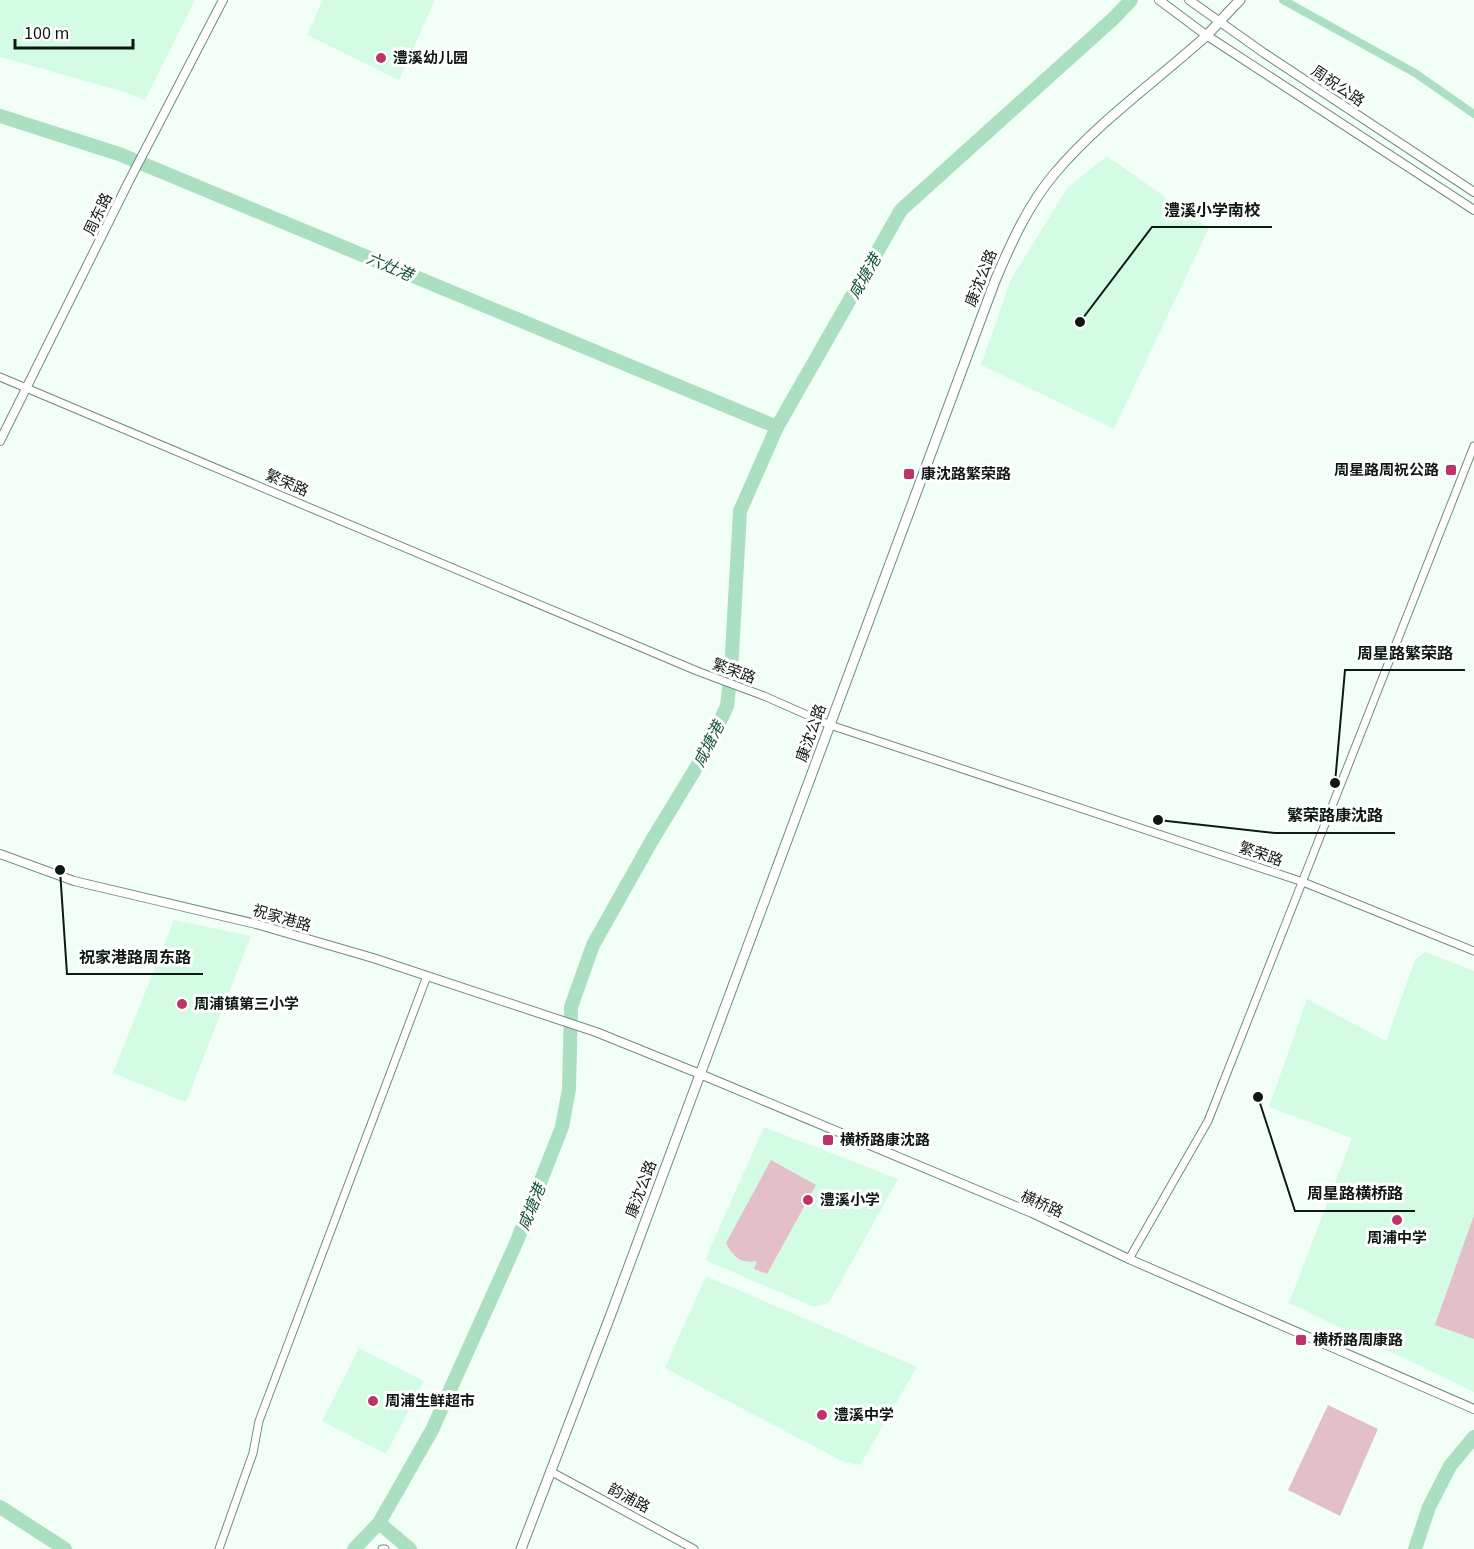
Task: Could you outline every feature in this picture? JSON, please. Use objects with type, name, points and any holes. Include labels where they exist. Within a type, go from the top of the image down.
[{"type":"main road","name":"康沈公路","points":[[521,1549],[611,1314],[995,281],[1014,238],[1055,173],[1101,125],[1206,35],[1240,0]]},
{"type":"street","name":"周东路","points":[[0,441],[128,183],[223,0]]},
{"type":"street","name":"周祝公路","points":[[1159,0],[1206,35],[1474,210]]},
{"type":"street","name":"周祝公路","points":[[1189,0],[1474,192]]},
{"type":"street","name":"繁荣路","points":[[0,377],[703,674],[764,696],[830,725],[1303,882],[1474,951]]},
{"type":"street","points":[[1129,1259],[1208,1121],[1474,446]]},
{"type":"street","name":"祝家港路","points":[[0,854],[74,881],[256,924],[427,976],[596,1032]]},
{"type":"street","points":[[219,1549],[253,1453],[259,1421],[427,976]]},
{"type":"street","name":"横桥路","points":[[596,1032],[1032,1214],[1129,1259],[1474,1409]]},
{"type":"street","name":"韵浦路","points":[[550,1471],[694,1549]]},
{"type":"shaded area","points":[[0,0],[195,0],[145,100],[122,91],[0,57]]},
{"type":"shaded area","name":"澧溪幼儿园","points":[[323,0],[435,0],[399,80],[307,35]]},
{"type":"shaded area","points":[[1107,156],[1209,228],[1114,429],[981,365],[1011,279],[1068,187]]},
{"type":"shaded area","name":"周浦镇第三小学","points":[[174,920],[251,936],[186,1102],[113,1073]]},
{"type":"shaded area","name":"周浦中学","points":[[1426,952],[1474,971],[1474,1392],[1289,1303],[1352,1138],[1269,1107],[1307,999],[1386,1041],[1415,960]]},
{"type":"shaded area","name":"澧溪小学","points":[[764,1127],[898,1179],[829,1303],[814,1307],[705,1260]]},
{"type":"shaded area","points":[[771,1160],[816,1185],[767,1274],[754,1269],[757,1261],[738,1258],[726,1243]]},
{"type":"shaded area","points":[[1474,1215],[1474,1339],[1435,1325]]},
{"type":"shaded area","name":"澧溪中学","points":[[706,1276],[917,1367],[860,1465],[844,1462],[665,1368]]},
{"type":"shaded area","name":"周浦生鲜超市","points":[[359,1348],[424,1381],[386,1454],[322,1421]]},
{"type":"shaded area","points":[[1328,1405],[1378,1429],[1340,1516],[1288,1490]]},
{"type":"waterway","name":"咸塘港","points":[[354,1549],[379,1523],[432,1430],[517,1241],[562,1127],[569,1089],[571,1007],[593,945],[651,842],[708,748],[727,706],[740,511],[777,427],[901,210],[1114,18],[1131,0]]},
{"type":"waterway","points":[[1283,0],[1415,73],[1474,114]]},
{"type":"waterway","name":"六灶港","points":[[0,116],[119,154],[777,427]]},
{"type":"waterway","points":[[1415,1549],[1429,1507],[1450,1466],[1474,1437]]},
{"type":"waterway","name":"咸塘港","points":[[0,1507],[65,1549]]},
{"type":"waterway","points":[[379,1523],[410,1549]]},
{"type":"place","name":"澧溪幼儿园","points":[[381,58]]},
{"type":"place","name":"澧溪小学南校","points":[[1080,322]]},
{"type":"place","name":"周星路周祝公路","points":[[1451,470]]},
{"type":"place","name":"康沈路繁荣路","points":[[909,474]]},
{"type":"place","name":"周星路繁荣路","points":[[1335,783]]},
{"type":"place","name":"繁荣路康沈路","points":[[1158,820]]},
{"type":"place","name":"祝家港路周东路","points":[[60,870]]},
{"type":"place","name":"周浦镇第三小学","points":[[182,1004]]},
{"type":"place","name":"周星路横桥路","points":[[1258,1097]]},
{"type":"place","name":"横桥路康沈路","points":[[828,1140]]},
{"type":"place","name":"澧溪小学","points":[[808,1200]]},
{"type":"place","name":"周浦中学","points":[[1397,1220]]},
{"type":"place","name":"横桥路周康路","points":[[1301,1340]]},
{"type":"place","name":"周浦生鲜超市","points":[[373,1401]]},
{"type":"place","name":"澧溪中学","points":[[822,1415]]}]
